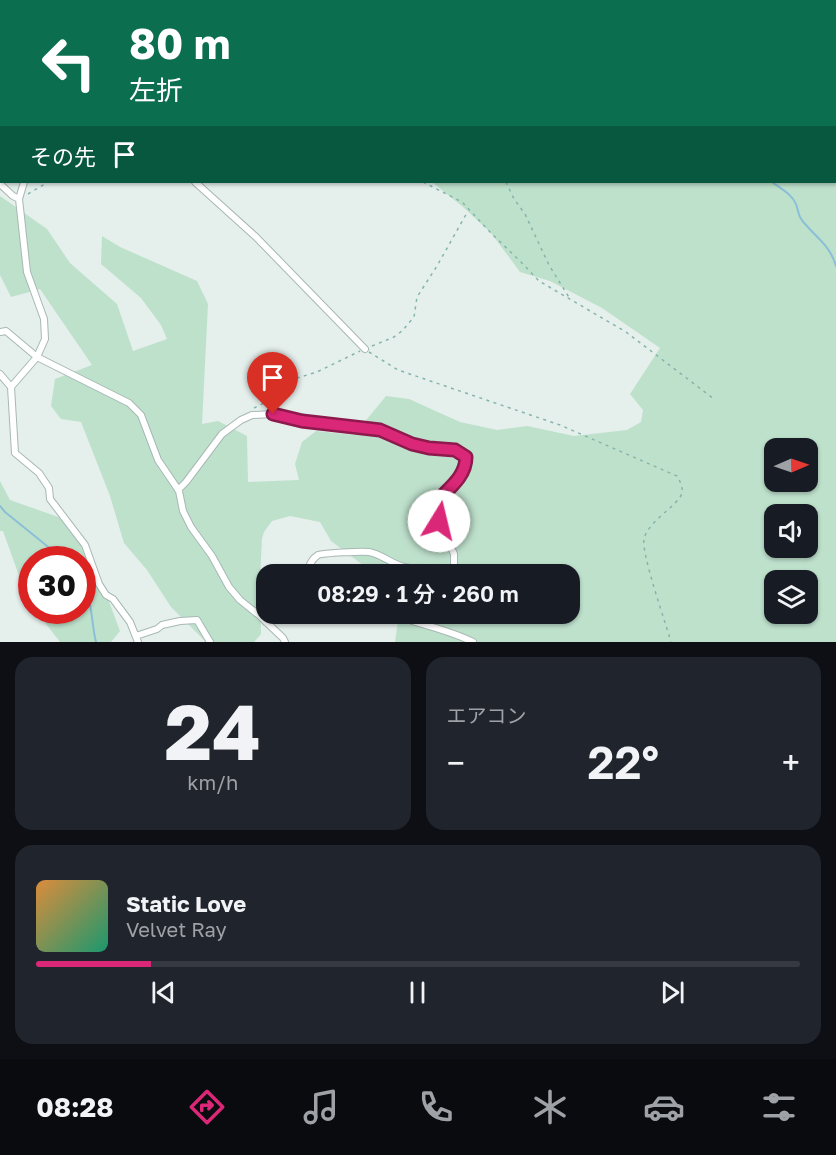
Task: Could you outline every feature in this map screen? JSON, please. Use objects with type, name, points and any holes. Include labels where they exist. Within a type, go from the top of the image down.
[{"type":"street","points":[[11,387],[37,357],[45,339],[44,319],[27,272],[19,199],[24,183]]},
{"type":"street","points":[[196,183],[256,237],[365,349]]},
{"type":"street","points":[[0,184],[19,199]]},
{"type":"street","points":[[0,332],[6,331],[37,357],[129,403],[141,415],[158,460],[178,490],[183,511],[191,527],[212,556],[229,586],[240,600],[256,614]]},
{"type":"street","points":[[0,374],[11,387],[15,453],[39,473],[49,488],[50,499],[85,545],[99,584],[130,622],[137,639],[162,625],[197,620],[210,642]]},
{"type":"street","points":[[178,490],[222,435],[252,415],[273,414],[302,421],[380,430],[412,444],[455,450],[466,457],[466,465],[461,476],[435,503],[439,521],[454,554],[454,564]]},
{"type":"street","points":[[310,564],[319,555],[369,552],[398,564]]},
{"type":"street","points":[[268,624],[285,642]]},
{"type":"street","points":[[421,624],[458,634],[473,642]]},
{"type":"path","points":[[19,199],[46,183]]},
{"type":"path","points":[[425,183],[462,202],[539,281],[626,332],[714,399]]},
{"type":"path","points":[[506,183],[570,300]]},
{"type":"path","points":[[245,418],[250,409],[270,400],[294,379],[317,372],[394,337],[402,331],[414,317],[417,297],[469,210]]},
{"type":"path","points":[[365,349],[398,370],[560,425],[677,476],[681,483],[682,494],[655,521],[644,540],[646,556],[671,642]]},
{"type":"green space","points":[[433,183],[836,183],[836,642],[395,642],[398,624],[580,624],[580,564],[362,564],[331,541],[320,522],[290,516],[272,521],[262,539],[261,564],[256,564],[256,624],[261,624],[261,634],[254,642],[206,642],[171,607],[147,570],[124,543],[110,496],[81,422],[61,419],[51,406],[55,379],[92,365],[40,289],[11,297],[0,275],[0,196],[47,229],[70,263],[117,304],[133,351],[167,339],[161,325],[141,298],[101,264],[102,236],[120,247],[197,281],[208,304],[202,424],[218,421],[247,436],[248,482],[299,480],[295,464],[302,442],[316,431],[354,435],[386,396],[409,399],[460,422],[497,430],[527,426],[574,436],[627,430],[641,422],[643,410],[630,394],[660,348],[602,308],[550,281],[520,272],[491,233]]},
{"type":"green space","points":[[0,481],[10,500],[61,518],[84,546],[18,546],[18,573],[3,531],[0,531]]},
{"type":"green space","points":[[96,567],[120,631],[111,642],[60,642],[46,624],[96,624]]},
{"type":"waterway","points":[[773,183],[792,197],[801,220],[827,248],[836,266]]},
{"type":"waterway","points":[[0,506],[47,546]]},
{"type":"waterway","points":[[93,624],[96,642]]},
{"type":"route","points":[[273,414],[332,426],[380,430],[412,444],[462,453],[466,457],[466,465],[461,476],[435,503],[439,521]]}]
